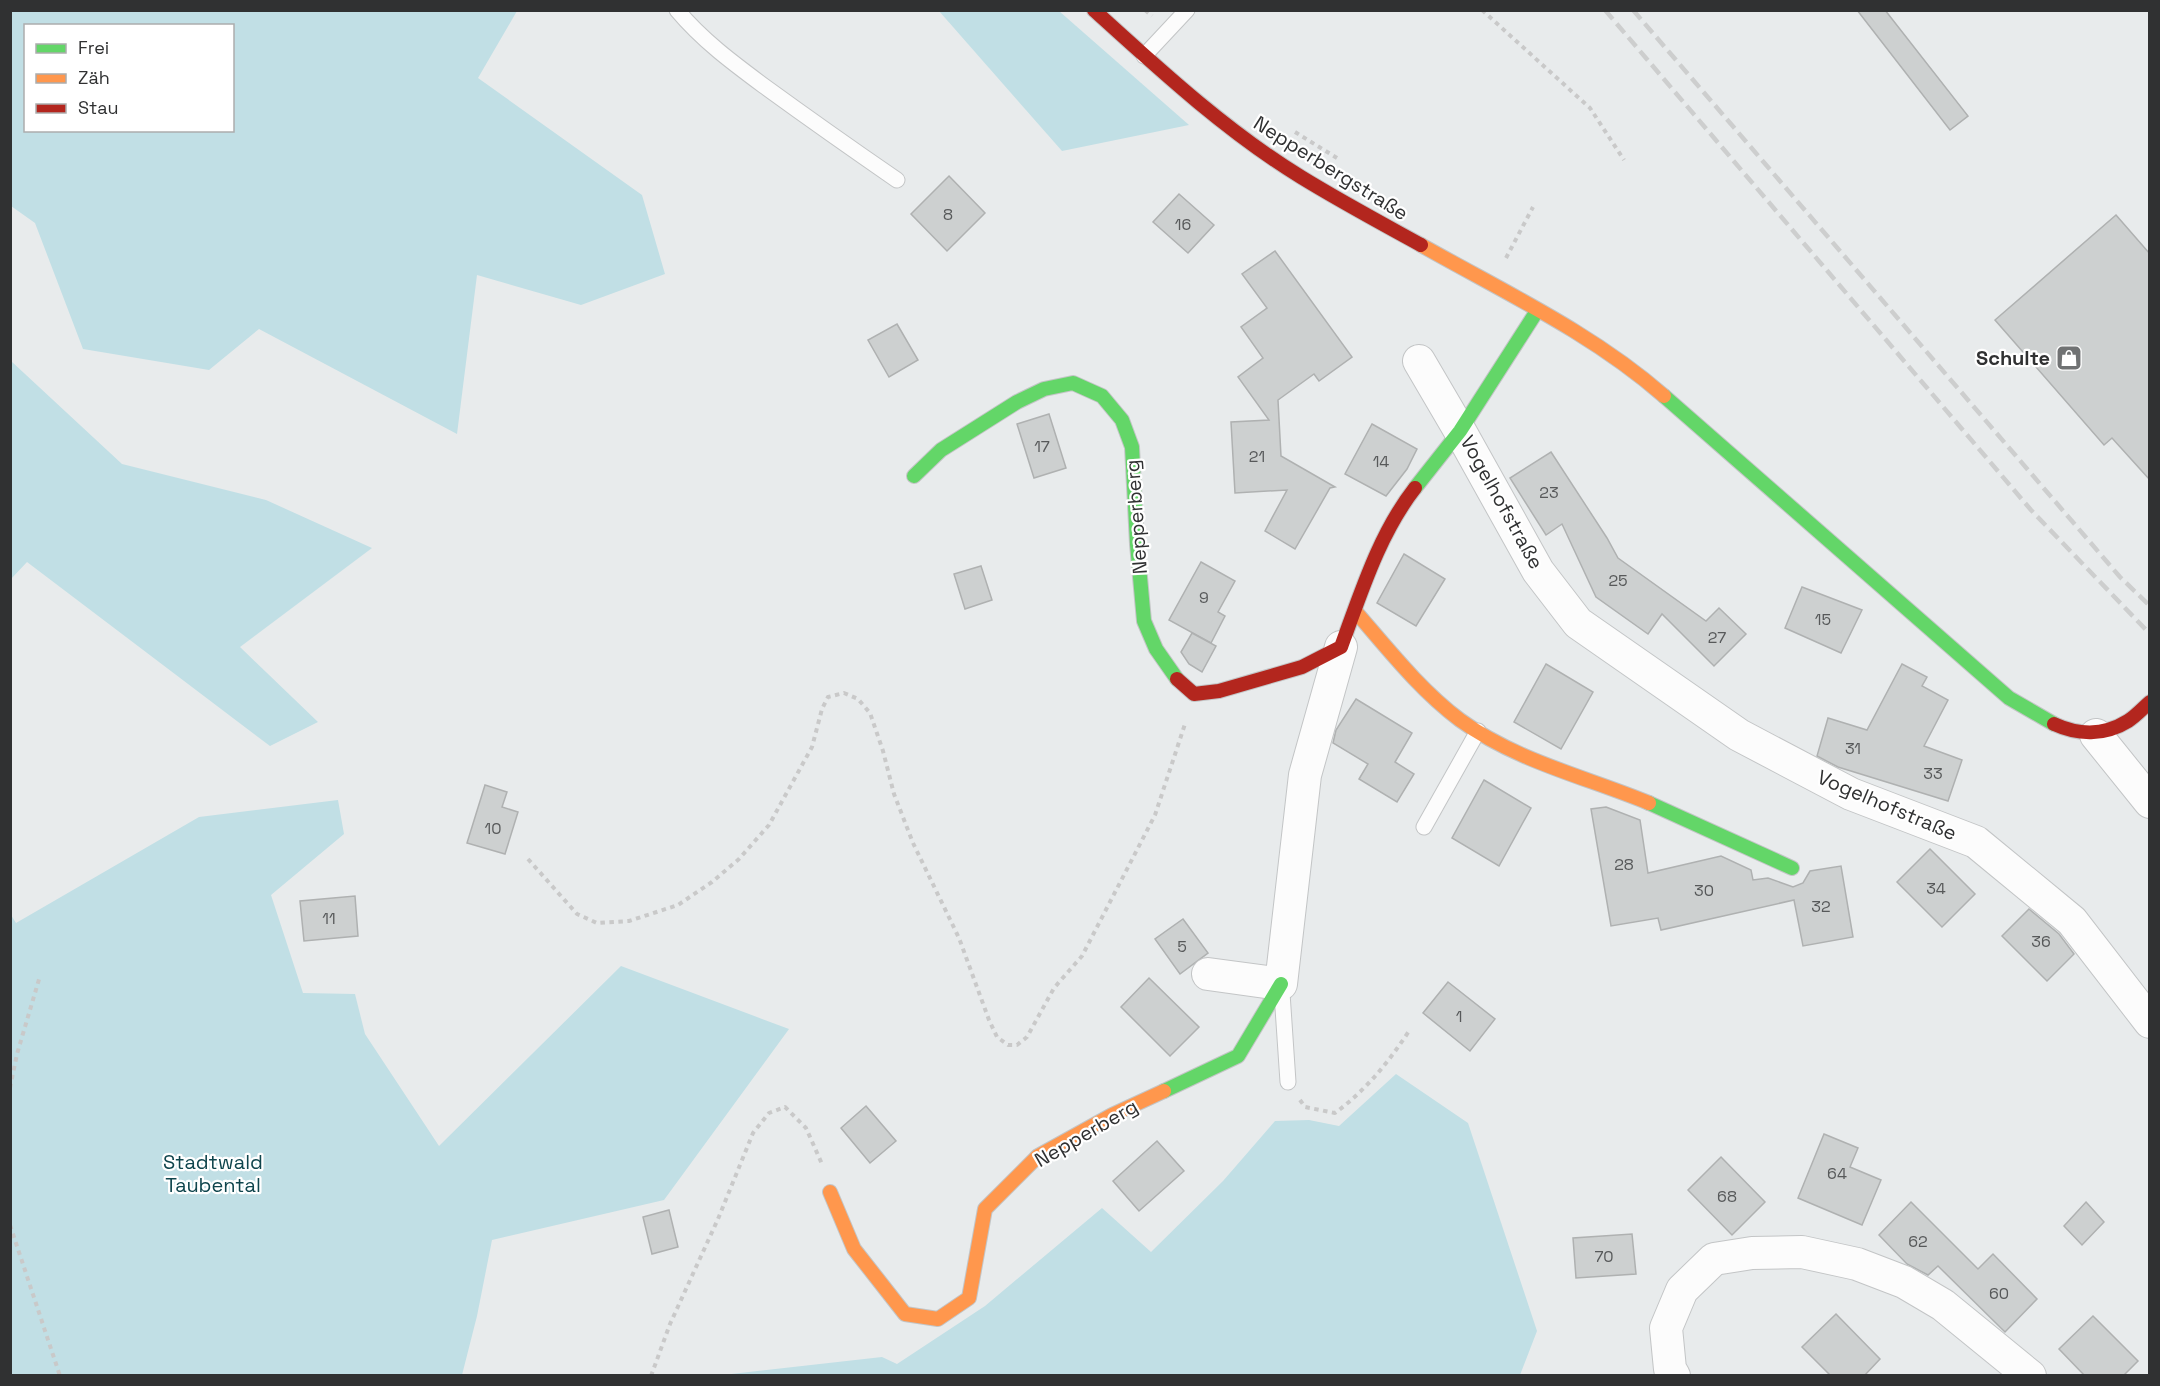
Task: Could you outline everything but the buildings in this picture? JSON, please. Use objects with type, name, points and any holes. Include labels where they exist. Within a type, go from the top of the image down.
[{"type":"street","name":"Nepperbergstraße","points":[[1094,10],[1144,56],[1255,147],[1301,177],[1537,311]]},
{"type":"street","name":"Vogelhofstraße","points":[[1537,311],[1460,431],[1538,571],[1578,623],[1739,735],[1851,794],[1976,842],[2072,921],[2150,1022]]},
{"type":"street","points":[[1537,311],[1591,341],[1634,370],[2009,698],[2050,723],[2074,733],[2096,735],[2127,723],[2150,702]]},
{"type":"street","points":[[1419,361],[1460,431]]},
{"type":"street","name":"Nepperberg","points":[[914,476],[941,450],[1017,402],[1044,389],[1073,383],[1102,396],[1122,420],[1132,447],[1144,621],[1156,650],[1173,675],[1194,694]]},
{"type":"street","name":"Nepperberg","points":[[830,1192],[854,1249],[905,1314],[938,1319],[969,1298],[984,1209],[1038,1156],[1112,1115],[1238,1056],[1281,984],[1305,775],[1341,648],[1367,575],[1402,505],[1460,431]]},
{"type":"street","points":[[1355,611],[1395,658],[1433,697],[1478,731],[1538,760],[1641,800],[1792,868]]},
{"type":"street","points":[[1194,694],[1219,691],[1302,667],[1341,648]]},
{"type":"street","points":[[2096,735],[2150,802]]},
{"type":"street","points":[[1208,974],[1281,984]]},
{"type":"street","points":[[1674,1376],[1670,1369],[1666,1328],[1682,1290],[1714,1259],[1752,1253],[1802,1252],[1857,1264],[1904,1282],[1943,1305],[2030,1376]]},
{"type":"lane","points":[[676,10],[693,30],[741,68],[814,123],[897,180]]},
{"type":"lane","points":[[1144,56],[1186,10]]},
{"type":"lane","points":[[1424,827],[1478,731]]},
{"type":"lane","points":[[1281,984],[1288,1082]]},
{"type":"path","points":[[1145,10],[1168,31]]},
{"type":"path","points":[[1482,10],[1590,108],[1624,160]]},
{"type":"path","points":[[1293,131],[1342,162]]},
{"type":"path","points":[[1492,286],[1533,207]]},
{"type":"path","points":[[1497,252],[1516,263]]},
{"type":"path","points":[[528,859],[577,914],[597,923],[629,921],[678,905],[712,882],[739,859],[769,825],[812,747],[822,709],[828,697],[844,693],[858,699],[870,713],[894,794],[909,833],[959,938],[989,1020],[997,1037],[1008,1045],[1017,1045],[1027,1037],[1054,988],[1082,956],[1135,858],[1155,815],[1194,694]]},
{"type":"path","points":[[10,1088],[17,1054],[40,976]]},
{"type":"path","points":[[1288,1082],[1305,1107],[1335,1113],[1355,1098],[1388,1063],[1408,1031]]},
{"type":"path","points":[[651,1376],[670,1324],[718,1219],[753,1132],[769,1113],[785,1107],[806,1128],[820,1157],[830,1192]]},
{"type":"path","points":[[10,1225],[60,1376]]},
{"type":"green space","points":[[11,10],[517,11],[478,78],[642,195],[665,274],[581,305],[477,275],[457,434],[259,329],[209,370],[83,349],[35,223],[11,206]]},
{"type":"green space","points":[[939,11],[1059,11],[1189,125],[1062,151]]},
{"type":"green space","points":[[11,361],[122,464],[266,500],[372,548],[240,647],[318,722],[270,746],[27,562],[11,579]]},
{"type":"green space","name":"Stadtwald Taubental","points":[[338,800],[344,834],[271,895],[303,993],[355,994],[365,1034],[439,1146],[621,966],[789,1029],[664,1200],[492,1240],[477,1316],[462,1375],[11,1375],[11,915],[16,923],[199,817]]},
{"type":"green space","points":[[1396,1074],[1468,1123],[1537,1331],[1520,1375],[714,1376],[882,1357],[897,1364],[985,1306],[1102,1208],[1151,1252],[1223,1181],[1275,1121],[1309,1120],[1339,1126]]},
{"type":"railway","points":[[1605,10],[2031,510],[2150,634]]},
{"type":"railway","points":[[1633,10],[2120,577],[2150,606]]},
{"type":"traffic: fast","points":[[1415,488],[1460,431],[1537,311]]},
{"type":"traffic: fast","points":[[914,476],[941,450],[1017,402],[1044,389],[1073,383],[1102,396],[1122,420],[1132,447],[1144,621],[1156,649],[1177,679]]},
{"type":"traffic: fast","points":[[1664,396],[2009,698],[2054,724]]},
{"type":"traffic: fast","points":[[1649,803],[1792,868]]},
{"type":"traffic: fast","points":[[1164,1091],[1238,1056],[1281,984]]},
{"type":"traffic: slow","points":[[1421,245],[1547,314],[1607,352],[1664,396]]},
{"type":"traffic: slow","points":[[1355,611],[1431,696],[1460,720],[1504,747],[1649,803]]},
{"type":"traffic: slow","points":[[830,1192],[854,1249],[905,1314],[938,1319],[969,1298],[985,1209],[1038,1156],[1112,1115],[1164,1091]]},
{"type":"traffic: jam","points":[[1094,10],[1143,55],[1246,140],[1316,186],[1421,245]]},
{"type":"traffic: jam","points":[[1177,679],[1194,694],[1219,691],[1302,667],[1341,647],[1381,544],[1415,488]]},
{"type":"traffic: jam","points":[[2054,724],[2082,732],[2110,729],[2128,721],[2150,702]]},
{"type":"place","name":"Schulte","points":[[2069,358]]}]
